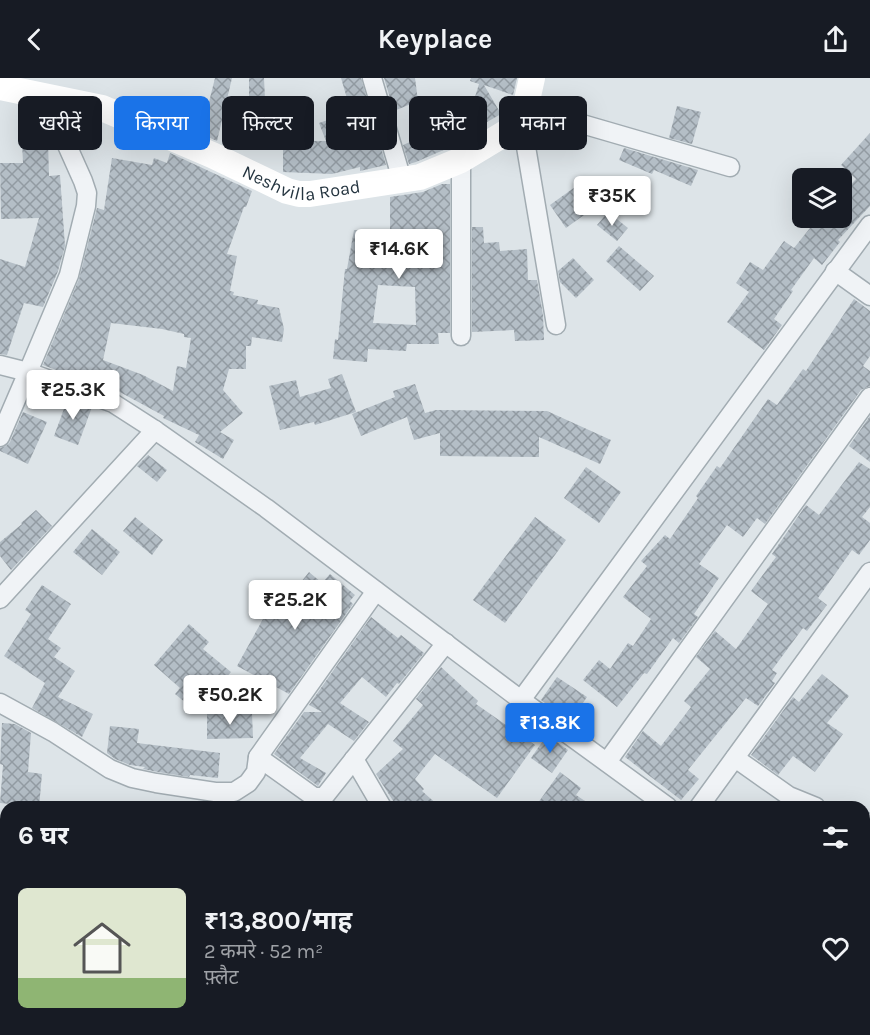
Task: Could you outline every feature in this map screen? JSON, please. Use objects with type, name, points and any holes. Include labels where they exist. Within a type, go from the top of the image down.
[{"type":"street","points":[[372,78],[402,180]]},
{"type":"street","points":[[529,96],[532,78]]},
{"type":"street","name":"Neshvilla Road","points":[[0,87],[45,96]]},
{"type":"street","name":"Neshvilla Road","points":[[102,108],[212,155],[287,191],[299,194],[420,177],[461,160],[499,134]]},
{"type":"street","points":[[587,131],[730,167]]},
{"type":"street","points":[[0,437],[69,275],[86,206],[87,193],[69,150]]},
{"type":"street","points":[[530,150],[556,325]]},
{"type":"street","points":[[461,160],[461,336]]},
{"type":"street","points":[[521,700],[870,225]]},
{"type":"street","points":[[835,271],[870,296]]},
{"type":"street","points":[[0,365],[28,372],[113,403],[155,430],[266,508],[521,700],[660,801]]},
{"type":"street","points":[[607,762],[870,397]]},
{"type":"street","points":[[0,598],[155,430]]},
{"type":"street","points":[[703,801],[870,572]]},
{"type":"street","points":[[0,703],[53,732],[110,769],[148,782],[215,792],[234,792],[248,783],[256,772],[258,757],[376,591]]},
{"type":"street","points":[[258,757],[314,797],[324,798],[446,643]]},
{"type":"street","points":[[735,758],[789,796],[801,801]]},
{"type":"street","points":[[354,759],[378,801]]},
{"type":"building","points":[[215,78],[232,78],[228,96],[222,96],[222,120],[217,141],[210,138],[210,98]]},
{"type":"building","points":[[249,78],[264,78],[265,96],[249,96]]},
{"type":"building","points":[[341,78],[361,78],[366,96],[346,96]]},
{"type":"building","points":[[384,78],[415,78],[417,96],[409,96],[409,105],[397,110],[397,96],[389,96]]},
{"type":"building","points":[[471,78],[517,78],[513,95],[484,85],[499,111],[499,115],[487,122],[487,96],[475,96],[479,84],[470,81]]},
{"type":"building","points":[[677,106],[701,112],[692,144],[669,138]]},
{"type":"building","points":[[326,121],[326,141],[319,123]]},
{"type":"building","points":[[870,133],[870,206],[852,225],[852,183],[856,179],[852,175],[852,168],[844,168],[841,165]]},
{"type":"building","points":[[314,141],[326,141],[326,150],[382,150],[386,165],[360,171],[360,167],[332,174],[283,172],[283,150],[314,150]]},
{"type":"building","points":[[409,142],[409,150],[444,150],[409,164],[403,145]]},
{"type":"building","points":[[624,148],[698,170],[691,186],[654,170],[652,174],[619,160]]},
{"type":"building","points":[[22,150],[48,150],[49,176],[60,175],[65,246],[58,271],[43,307],[24,303],[7,355],[0,354],[0,259],[25,267],[39,218],[1,219],[0,163],[23,163]]},
{"type":"building","points":[[170,153],[252,191],[227,254],[237,256],[230,291],[234,292],[233,295],[258,300],[257,304],[279,308],[284,329],[282,342],[252,337],[251,346],[246,346],[246,369],[229,369],[223,390],[243,413],[220,432],[234,440],[223,459],[195,442],[199,435],[163,418],[164,416],[105,384],[104,388],[43,365],[79,279],[97,208],[104,210],[112,158],[152,165],[154,158],[167,163]],"holes":[[[111,323],[162,329],[191,338],[186,368],[177,366],[173,391],[143,375],[103,360]]]},
{"type":"building","points":[[442,184],[450,184],[450,333],[438,333],[439,344],[407,344],[406,351],[368,349],[367,362],[333,359],[335,339],[338,340],[345,269],[347,269],[354,230],[390,235],[390,197],[423,192]],"holes":[[[378,285],[415,287],[416,325],[373,323]]]},
{"type":"building","points":[[575,187],[591,210],[566,228],[550,205]]},
{"type":"building","points":[[608,212],[628,228],[617,241],[597,225]]},
{"type":"building","points":[[472,227],[483,227],[484,243],[499,242],[500,251],[527,249],[528,280],[537,280],[543,315],[544,340],[515,341],[514,330],[472,332]]},
{"type":"building","points":[[810,228],[849,228],[838,240],[840,242],[822,265],[814,258],[791,290],[793,291],[774,319],[782,325],[764,350],[727,322],[749,292],[736,283],[750,262],[763,270],[784,241],[794,248]]},
{"type":"building","points":[[619,246],[654,276],[640,291],[606,261]]},
{"type":"building","points":[[573,258],[594,280],[576,298],[560,282],[558,271]]},
{"type":"building","points":[[854,299],[870,311],[870,356],[863,366],[870,371],[870,386],[861,390],[765,524],[757,518],[743,537],[727,525],[699,564],[719,578],[694,614],[698,617],[679,643],[673,638],[647,674],[644,673],[617,707],[583,680],[599,660],[610,669],[628,643],[633,646],[651,619],[623,597],[647,566],[641,561],[665,535],[670,539],[717,466],[720,468],[768,399],[777,405],[803,369],[806,371]]},
{"type":"building","points":[[342,374],[356,412],[315,425],[314,422],[280,430],[269,386],[296,380],[300,397],[331,388],[328,379]]},
{"type":"building","points":[[415,384],[425,413],[436,410],[547,411],[611,440],[600,464],[539,437],[539,457],[440,456],[440,433],[414,440],[407,417],[361,436],[352,414],[395,397],[393,391]]},
{"type":"building","points":[[68,398],[92,407],[78,445],[54,436]]},
{"type":"building","points":[[23,412],[47,422],[28,464],[0,451],[0,448],[10,442]]},
{"type":"building","points":[[870,416],[870,462],[849,446]]},
{"type":"building","points":[[148,455],[167,470],[157,482],[137,466]]},
{"type":"building","points":[[859,462],[870,469],[870,507],[862,517],[870,523],[870,540],[859,555],[852,550],[818,598],[827,605],[807,631],[803,628],[772,670],[777,673],[772,681],[775,683],[758,706],[746,698],[688,770],[699,779],[681,800],[625,757],[643,731],[661,746],[691,707],[684,701],[710,669],[696,657],[715,631],[736,649],[768,604],[751,591],[776,557],[772,554],[806,505],[819,515]]},
{"type":"building","points":[[586,467],[621,492],[599,523],[564,498]]},
{"type":"building","points":[[36,510],[52,526],[11,570],[0,556],[0,542]]},
{"type":"building","points":[[135,517],[163,540],[152,555],[123,531]]},
{"type":"building","points":[[535,517],[566,540],[505,623],[473,600]]},
{"type":"building","points":[[92,529],[120,552],[102,575],[73,552]]},
{"type":"building","points":[[309,572],[322,583],[330,574],[355,595],[350,601],[353,604],[289,694],[237,666],[263,619],[256,615],[271,593],[285,602]]},
{"type":"building","points":[[42,585],[71,604],[48,639],[61,648],[54,657],[75,671],[58,697],[93,714],[82,737],[32,708],[45,683],[4,656],[31,614],[25,610]]},
{"type":"building","points":[[371,617],[398,638],[401,635],[424,653],[386,697],[362,677],[340,703],[369,722],[354,741],[328,724],[300,758],[326,773],[318,786],[274,754],[304,712],[322,712],[309,705]]},
{"type":"building","points":[[189,624],[209,642],[203,649],[231,672],[197,712],[175,694],[180,688],[154,665]]},
{"type":"building","points":[[441,667],[478,701],[476,704],[535,745],[497,798],[435,754],[415,779],[424,789],[422,791],[433,801],[393,801],[376,774],[403,749],[393,741],[423,705],[416,699]]},
{"type":"building","points":[[822,674],[849,696],[827,723],[843,734],[815,772],[793,756],[778,775],[751,755],[793,697],[799,702]]},
{"type":"building","points":[[557,677],[587,697],[570,722],[541,700]]},
{"type":"building","points":[[252,713],[253,738],[207,739],[207,714]]},
{"type":"building","points":[[2,723],[15,724],[31,733],[28,772],[42,774],[40,801],[0,801],[3,765],[0,764]]},
{"type":"building","points":[[110,726],[139,729],[137,743],[220,753],[218,778],[190,775],[189,777],[158,772],[115,759],[107,753]]},
{"type":"building","points":[[547,735],[568,750],[552,773],[531,758]]},
{"type":"building","points":[[560,772],[581,788],[576,795],[585,801],[539,801]]}]
